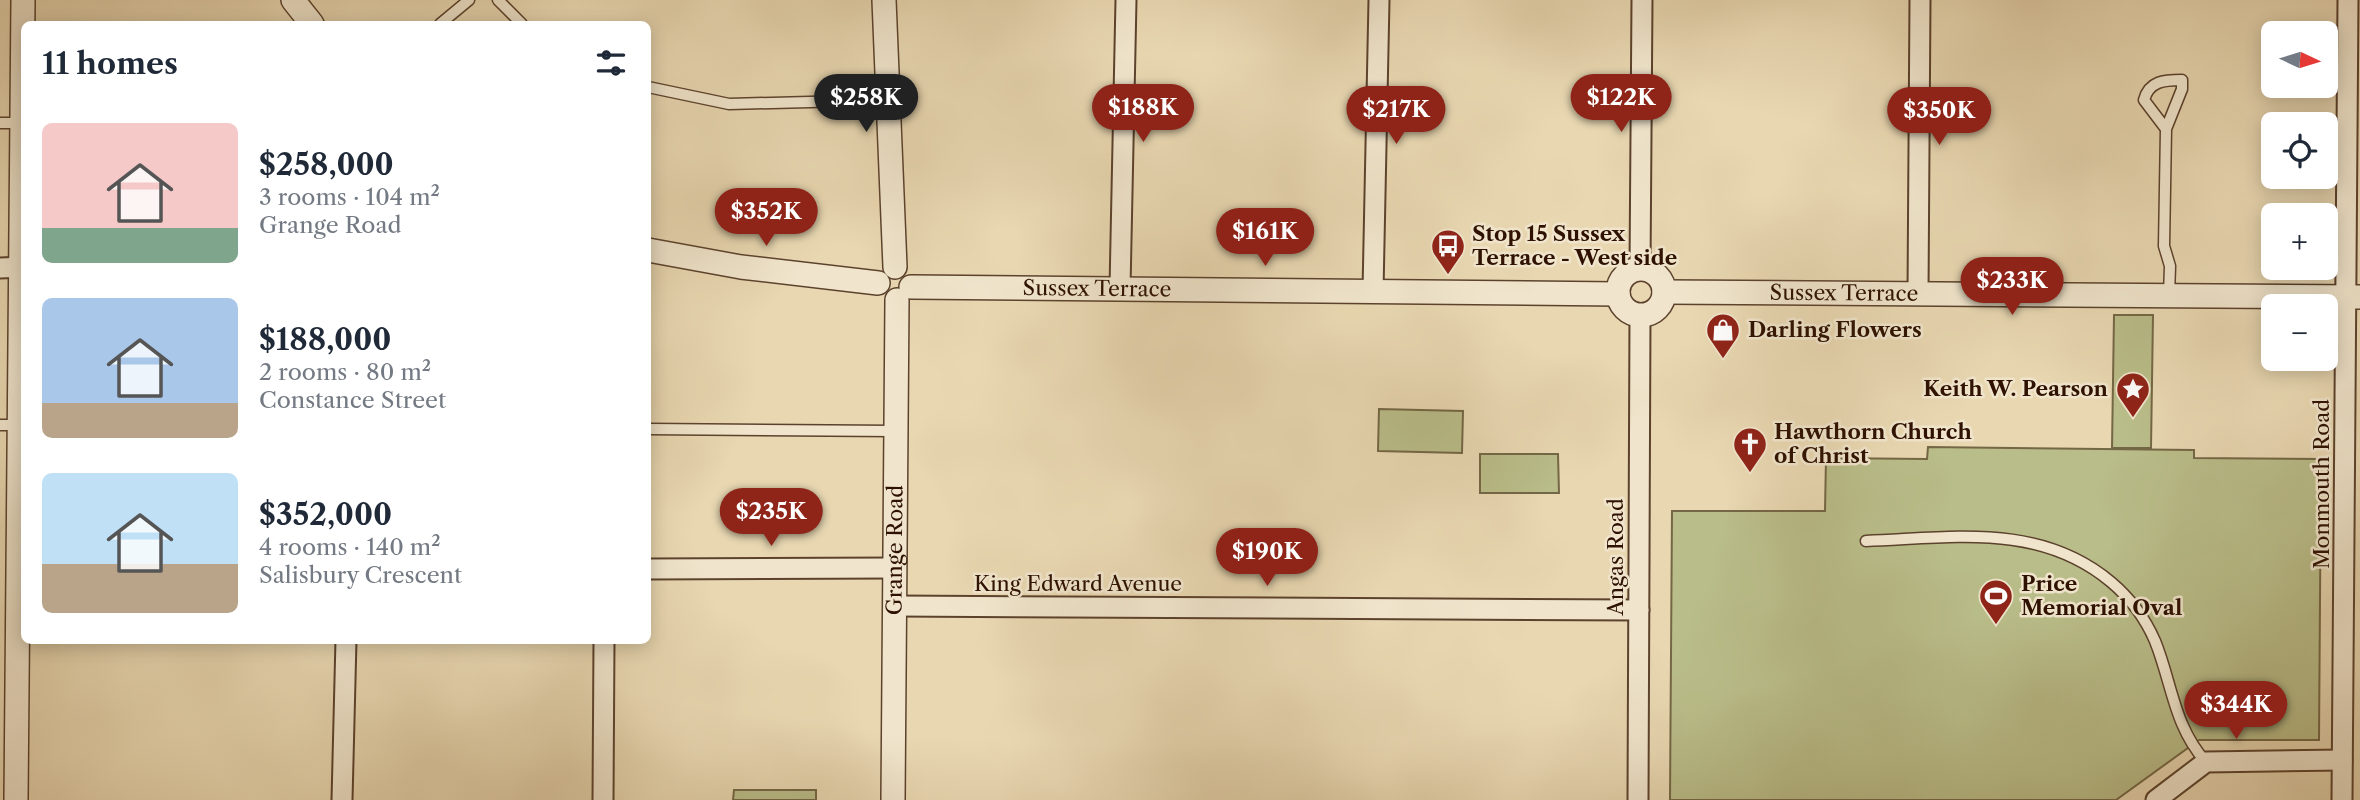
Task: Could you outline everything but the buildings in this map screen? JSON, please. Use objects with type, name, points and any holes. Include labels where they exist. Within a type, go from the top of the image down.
[{"type":"street","points":[[22,21],[23,0]]},
{"type":"street","points":[[293,0],[310,21]]},
{"type":"street","points":[[884,0],[886,100],[895,267]]},
{"type":"street","points":[[1120,288],[1126,0]]},
{"type":"street","points":[[1373,291],[1379,0]]},
{"type":"street","points":[[1640,269],[1642,0]]},
{"type":"street","points":[[1918,294],[1920,0]]},
{"type":"street","name":"Monmouth Road","points":[[2342,800],[2353,297],[2348,0]]},
{"type":"street","points":[[16,800],[8,755],[15,425],[15,123],[21,31]]},
{"type":"street","points":[[651,251],[741,267],[878,283]]},
{"type":"street","points":[[895,267],[907,273],[904,293],[886,297],[878,283],[881,274],[895,267]]},
{"type":"street","points":[[1640,269],[1660,278],[1664,292],[1661,304],[1655,310],[1640,315],[1625,308],[1618,294],[1622,279],[1627,273],[1640,269]]},
{"type":"street","name":"Sussex Terrace","points":[[904,293],[1120,288],[1618,294]]},
{"type":"street","name":"Sussex Terrace","points":[[1664,292],[2353,297]]},
{"type":"street","name":"Grange Road","points":[[893,800],[896,431],[904,293]]},
{"type":"street","name":"Angas Road","points":[[1638,800],[1640,315]]},
{"type":"street","points":[[651,569],[895,568]]},
{"type":"street","name":"King Edward Avenue","points":[[895,606],[1639,610]]},
{"type":"street","points":[[342,800],[346,644]]},
{"type":"street","points":[[603,800],[604,644]]},
{"type":"street","points":[[2156,800],[2206,762],[2342,760]]},
{"type":"lane","points":[[444,21],[469,0]]},
{"type":"lane","points":[[498,0],[519,21]]},
{"type":"lane","points":[[2166,129],[2144,100],[2146,92],[2153,84],[2162,80],[2182,80],[2182,89],[2166,129],[2164,246],[2170,266],[2169,296]]},
{"type":"lane","points":[[651,88],[729,104],[886,100]]},
{"type":"lane","points":[[651,429],[896,431]]},
{"type":"lane","points":[[1867,541],[2013,538],[2054,548],[2093,567],[2122,591],[2145,620],[2155,641],[2182,728],[2192,747],[2206,762]]},
{"type":"green space","points":[[2114,315],[2153,315],[2151,448],[2112,448]]},
{"type":"green space","points":[[1379,409],[1463,411],[1462,453],[1378,451]]},
{"type":"green space","name":"Price Memorial Oval","points":[[1928,447],[2194,450],[2194,458],[2321,459],[2319,740],[2199,740],[2116,800],[1670,800],[1672,511],[1825,511],[1826,458],[1927,459]]},
{"type":"green space","points":[[1480,454],[1558,454],[1559,493],[1480,493]]},
{"type":"green space","points":[[734,790],[816,790],[816,800],[733,800]]},
{"type":"place","name":"Stop 15 Sussex Terrace - West side","points":[[1448,276]]},
{"type":"place","name":"Darling Flowers","points":[[1723,360]]},
{"type":"place","name":"Keith W. Pearson","points":[[2133,419]]},
{"type":"place","name":"Hawthorn Church of Christ","points":[[1750,474]]},
{"type":"place","name":"Price Memorial Oval","points":[[1996,626]]}]
